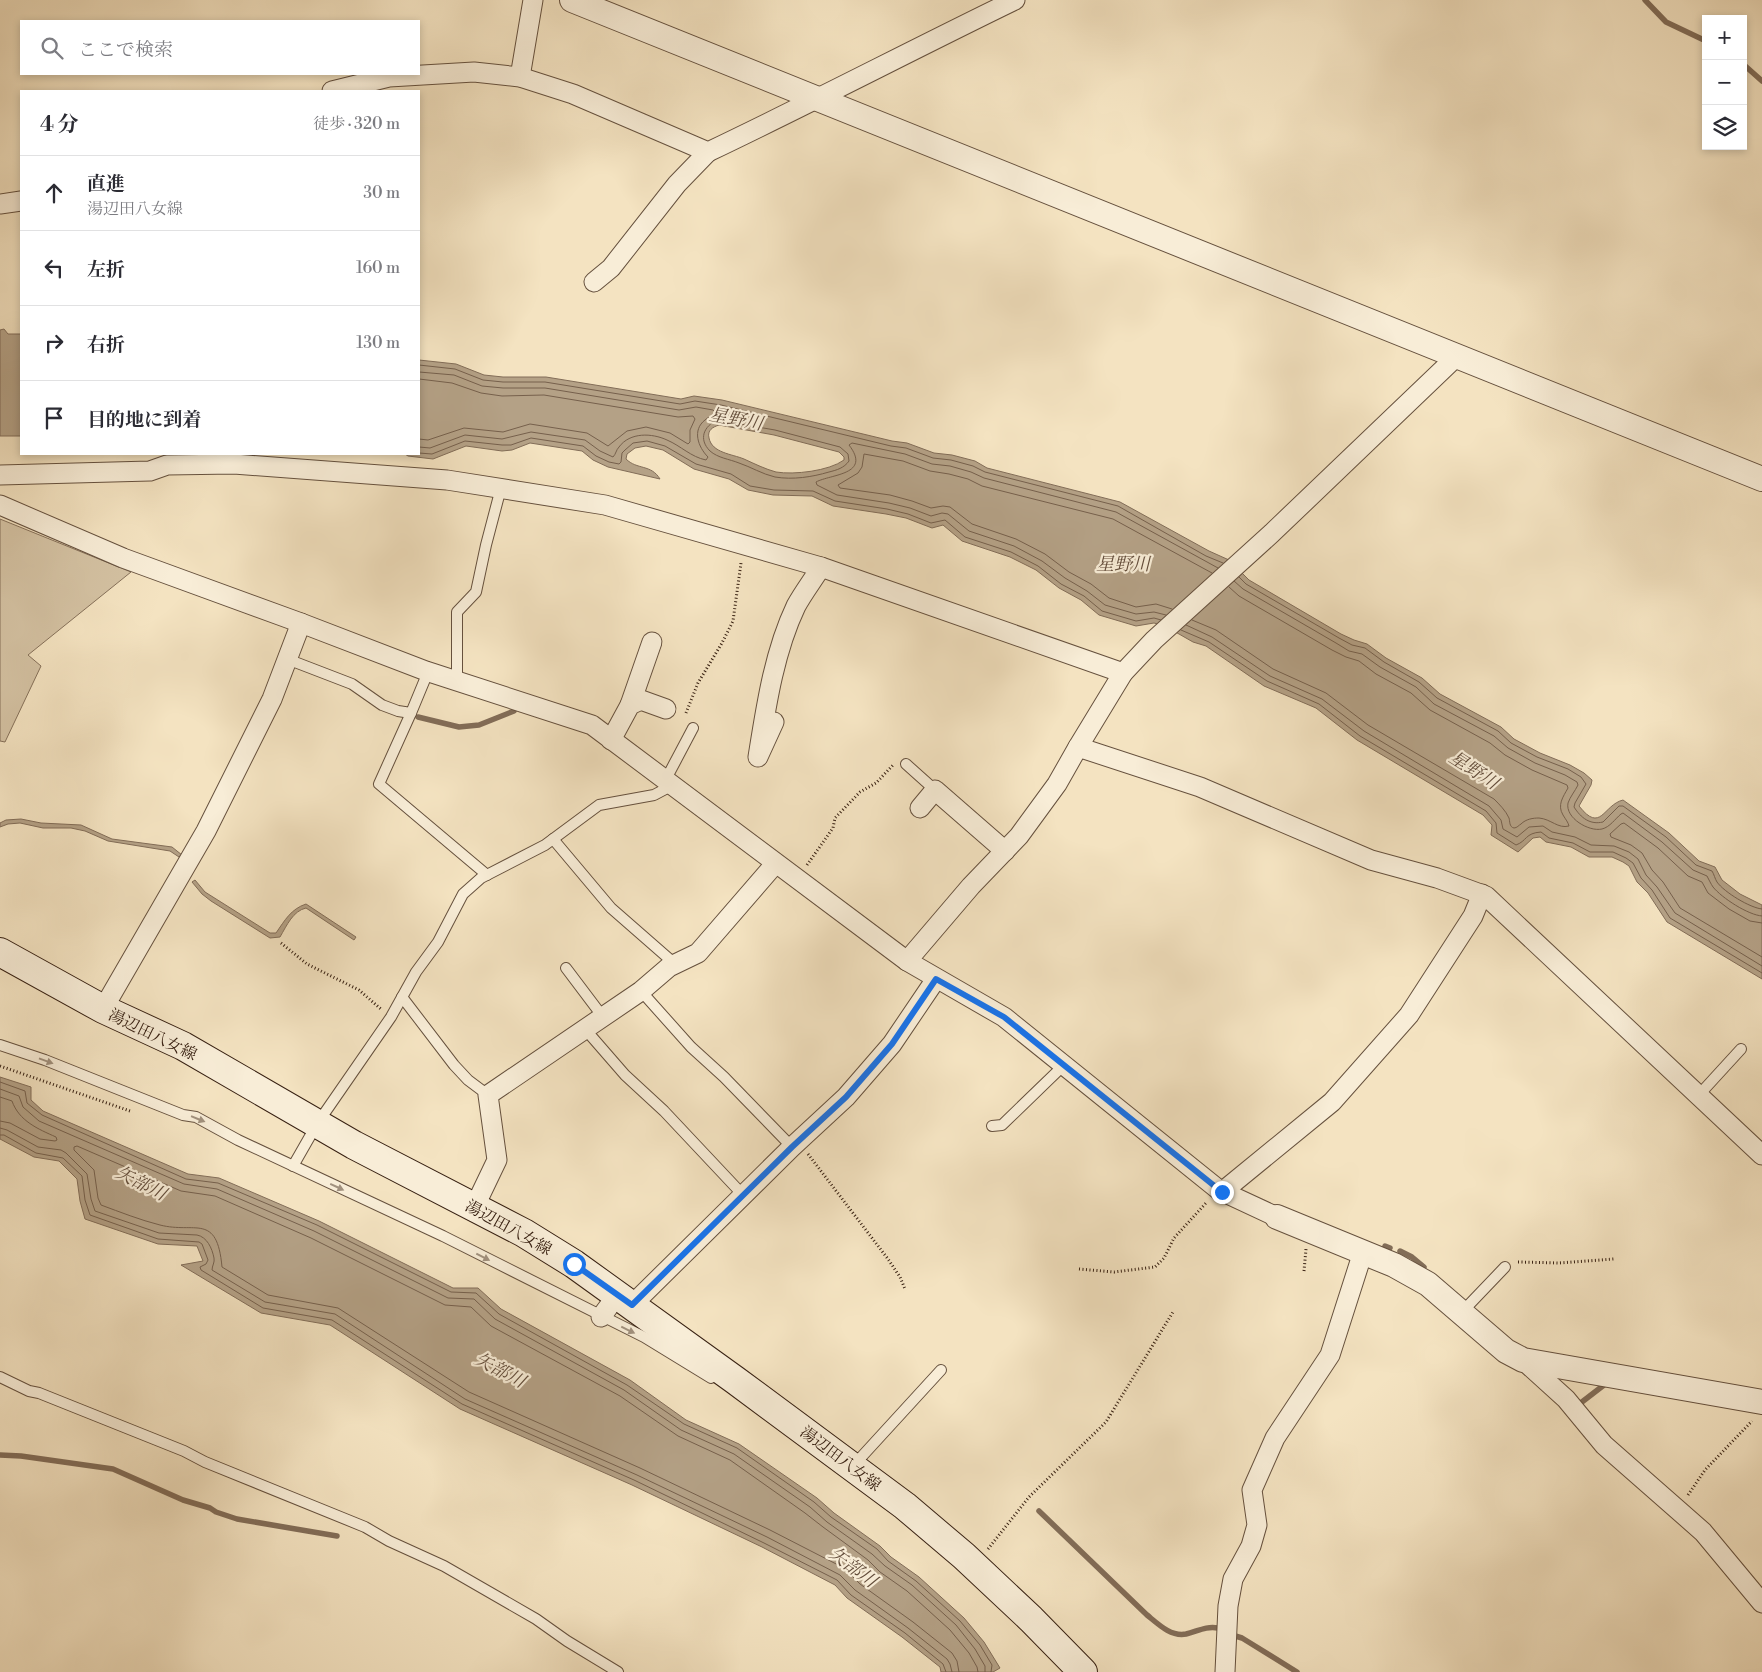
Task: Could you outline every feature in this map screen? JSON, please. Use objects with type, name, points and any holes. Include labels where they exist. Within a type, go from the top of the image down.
[{"type":"main road","name":"湯辺田八女線","points":[[0,952],[103,1009],[183,1046],[354,1146],[524,1233],[574,1264],[905,1506],[975,1566],[1083,1672]]},
{"type":"street","points":[[520,77],[533,0]]},
{"type":"street","points":[[572,0],[1762,479]]},
{"type":"street","points":[[594,282],[612,268],[677,184],[708,152],[819,99],[857,77],[1015,0]]},
{"type":"street","points":[[336,90],[389,77],[474,72],[520,77],[574,94],[708,152]]},
{"type":"street","points":[[0,204],[20,201]]},
{"type":"street","points":[[907,961],[971,886],[1019,836],[1057,784],[1123,674],[1154,640],[1272,534],[1457,356]]},
{"type":"street","points":[[0,475],[150,471],[166,465],[234,464],[447,480],[605,504],[821,567],[1123,674]]},
{"type":"street","points":[[0,505],[122,558],[301,623],[428,672],[592,725],[775,864],[907,961],[1004,1017],[1220,1190],[1277,1217],[1394,1265],[1428,1284],[1506,1351],[1523,1360],[1566,1398],[1604,1445],[1703,1532],[1762,1603]]},
{"type":"street","points":[[774,722],[758,757],[764,717],[780,647],[796,606],[821,567]]},
{"type":"street","points":[[103,1009],[206,831],[272,699],[301,623]]},
{"type":"street","points":[[612,740],[630,705],[652,642]]},
{"type":"street","points":[[630,705],[641,700],[666,709]]},
{"type":"street","points":[[1078,747],[1200,787],[1371,860],[1437,878],[1486,896],[1762,1156]]},
{"type":"street","points":[[920,808],[935,790],[1005,851]]},
{"type":"street","points":[[474,1208],[496,1160],[488,1095],[641,991],[669,967],[698,953],[775,864]]},
{"type":"street","points":[[1220,1190],[1332,1102],[1409,1015],[1472,916],[1482,894]]},
{"type":"street","points":[[601,1317],[625,1300],[743,1195],[846,1097],[892,1044],[936,979]]},
{"type":"street","points":[[1225,1672],[1228,1606],[1233,1579],[1251,1546],[1257,1525],[1252,1490],[1275,1438],[1330,1355],[1362,1252]]},
{"type":"street","points":[[1523,1360],[1759,1410]]},
{"type":"lane","points":[[457,682],[457,612],[476,592],[501,488]]},
{"type":"lane","points":[[287,659],[352,684],[382,705],[398,711],[411,713]]},
{"type":"lane","points":[[428,672],[379,784],[487,875]]},
{"type":"lane","points":[[293,1166],[317,1124],[391,1017],[416,972],[438,942],[463,894],[487,875],[553,840],[599,805],[654,795],[668,783],[693,728]]},
{"type":"lane","points":[[906,764],[935,790]]},
{"type":"lane","points":[[553,840],[611,908],[674,964]]},
{"type":"lane","points":[[566,968],[603,1017]]},
{"type":"lane","points":[[641,991],[691,1047],[795,1144]]},
{"type":"lane","points":[[402,997],[468,1080],[488,1095]]},
{"type":"lane","points":[[585,1029],[625,1075],[664,1111],[743,1195]]},
{"type":"lane","points":[[0,1045],[54,1064],[183,1115],[196,1117],[238,1140],[443,1236],[644,1338],[723,1386],[788,1419]]},
{"type":"lane","points":[[1698,1096],[1741,1049]]},
{"type":"lane","points":[[992,1126],[1002,1125],[1064,1065]]},
{"type":"lane","points":[[1462,1312],[1504,1267]]},
{"type":"lane","points":[[852,1467],[941,1370]]},
{"type":"lane","points":[[0,1377],[29,1391],[39,1393],[184,1451],[204,1462],[365,1527],[389,1541],[453,1571],[536,1619],[567,1641],[618,1672]]},
{"type":"path","points":[[686,713],[698,683],[733,621],[743,544]]},
{"type":"path","points":[[797,880],[833,828],[835,818],[860,792],[876,783],[894,763],[906,764]]},
{"type":"path","points":[[281,943],[307,964],[358,990],[391,1017]]},
{"type":"path","points":[[795,1144],[888,1259],[900,1277],[905,1289]]},
{"type":"path","points":[[1079,1269],[1114,1272],[1155,1267],[1164,1258],[1174,1238],[1220,1190]]},
{"type":"path","points":[[1504,1267],[1514,1262],[1558,1263],[1614,1259]]},
{"type":"path","points":[[975,1566],[1029,1497],[1106,1422],[1173,1312]]},
{"type":"path","points":[[1678,1510],[1705,1470],[1759,1410]]},
{"type":"shaded area","points":[[0,519],[131,572],[28,655],[41,666],[5,742],[0,741]]},
{"type":"water","points":[[4,329],[8,334],[20,334],[20,436],[0,436],[0,330]]},
{"type":"water","name":"星野川","points":[[420,360],[456,364],[484,375],[546,377],[681,399],[694,396],[722,400],[907,443],[934,453],[975,461],[987,468],[1120,502],[1229,560],[1249,580],[1341,634],[1367,644],[1386,658],[1422,678],[1440,694],[1501,727],[1514,739],[1584,773],[1592,780],[1579,806],[1592,818],[1597,818],[1616,803],[1623,800],[1669,833],[1699,861],[1715,867],[1722,880],[1740,894],[1762,905],[1762,979],[1667,922],[1648,893],[1637,882],[1629,866],[1623,862],[1612,857],[1589,857],[1571,847],[1546,842],[1540,837],[1533,838],[1518,852],[1491,835],[1492,825],[1483,815],[1357,740],[1316,708],[1264,686],[1206,646],[1193,642],[1165,626],[1154,623],[1136,626],[1099,615],[1081,600],[1059,588],[1036,570],[1010,557],[962,541],[943,525],[932,528],[906,518],[833,506],[812,496],[773,495],[748,490],[729,479],[694,469],[663,450],[646,446],[635,448],[627,454],[626,459],[635,465],[652,471],[660,479],[608,467],[593,460],[582,451],[530,443],[512,450],[502,451],[466,446],[433,459],[406,455],[420,455]],"holes":[[[719,425],[774,435],[839,452],[844,457],[844,460],[830,467],[792,473],[776,472],[718,450],[711,443],[709,433],[711,429]]]},
{"type":"water","points":[[21,819],[41,823],[81,825],[112,839],[172,847],[182,855],[179,857],[170,851],[108,841],[85,831],[71,828],[43,828],[20,823],[0,827],[0,823],[6,820]]},
{"type":"water","points":[[195,880],[205,892],[270,933],[276,933],[292,912],[306,904],[356,937],[354,940],[306,908],[294,915],[280,937],[270,938],[211,901],[192,882]]},
{"type":"water","name":"矢部川","points":[[0,1077],[31,1087],[31,1100],[43,1111],[188,1174],[219,1178],[319,1221],[453,1288],[478,1288],[501,1309],[630,1380],[686,1420],[739,1444],[817,1498],[919,1577],[964,1618],[984,1642],[1000,1668],[993,1672],[941,1672],[940,1667],[847,1598],[835,1585],[762,1547],[632,1485],[460,1409],[330,1325],[261,1313],[181,1265],[203,1261],[197,1246],[158,1244],[85,1219],[77,1179],[59,1161],[34,1157],[0,1139]]},
{"type":"waterway","points":[[1645,0],[1666,22],[1702,39]]},
{"type":"waterway","points":[[1747,68],[1762,81]]},
{"type":"waterway","points":[[418,717],[459,727],[479,725],[514,711]]},
{"type":"waterway","points":[[1385,1246],[1390,1248]]},
{"type":"waterway","points":[[1400,1251],[1412,1257],[1424,1267]]},
{"type":"waterway","points":[[1576,1403],[1578,1405],[1604,1385]]},
{"type":"waterway","points":[[0,1455],[21,1456],[113,1469],[183,1500],[237,1519],[337,1536]]},
{"type":"waterway","points":[[1039,1511],[1147,1615],[1165,1629],[1175,1634],[1186,1634],[1206,1628],[1218,1628]]},
{"type":"waterway","points":[[1232,1635],[1242,1638],[1297,1672]]},
{"type":"route","points":[[574,1264],[632,1305],[792,1147],[846,1097],[892,1044],[936,979],[1004,1017],[1222,1192]]}]
